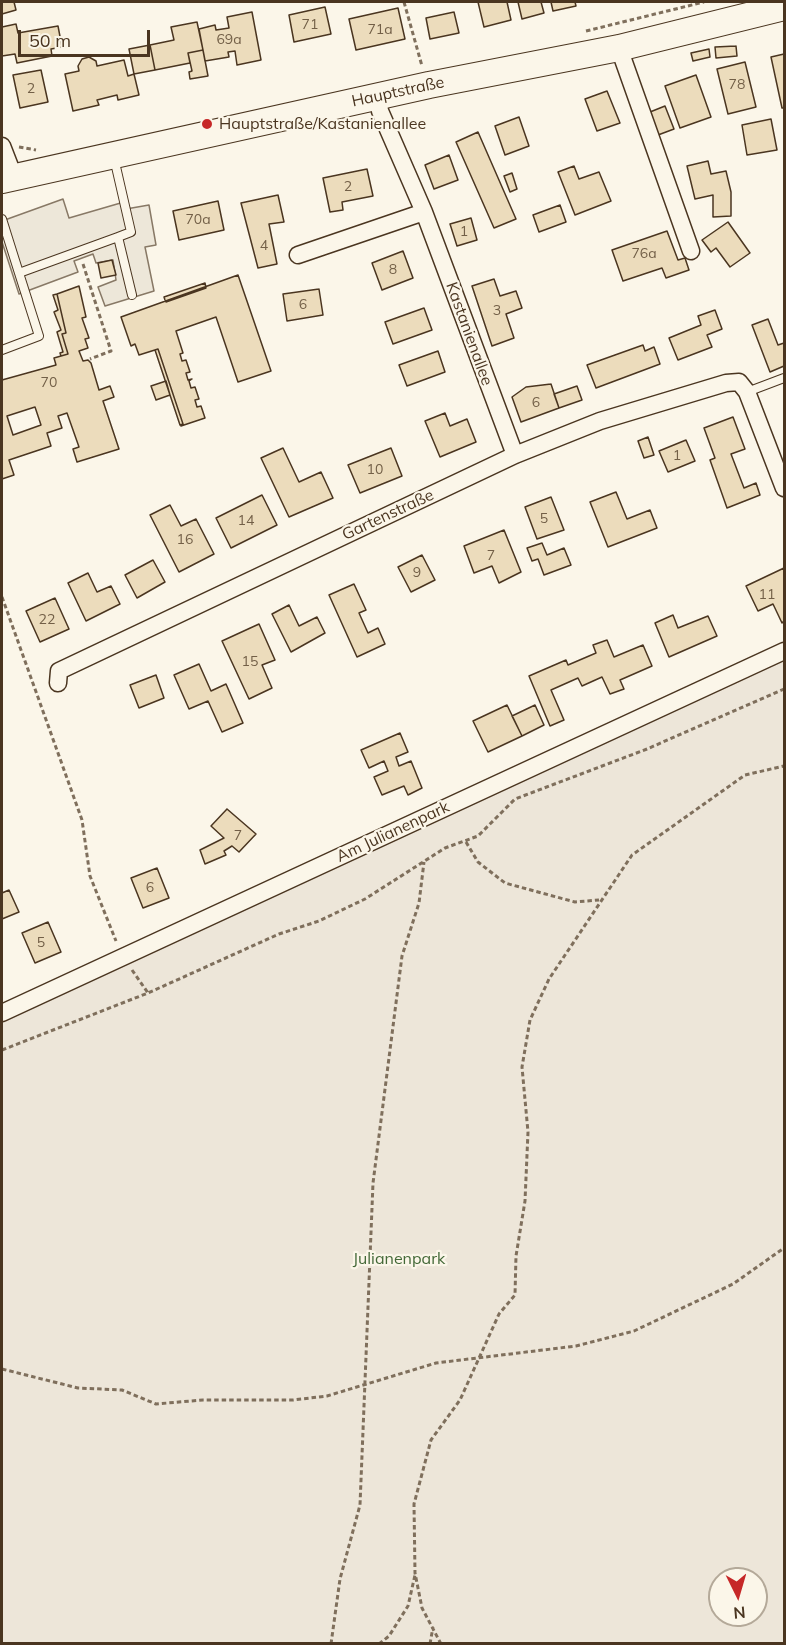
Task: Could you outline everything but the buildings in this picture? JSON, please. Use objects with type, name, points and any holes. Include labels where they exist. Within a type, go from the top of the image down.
[{"type":"main road","name":"Hauptstraße","points":[[8,178],[429,85],[619,48],[784,7]]},
{"type":"street","points":[[619,48],[691,251]]},
{"type":"street","name":"Kastanienallee","points":[[378,96],[380,111],[424,213],[515,455]]},
{"type":"street","points":[[2,146],[8,178]]},
{"type":"street","points":[[298,255],[424,213]]},
{"type":"street","name":"Gartenstraße","points":[[58,684],[59,671],[515,455],[600,421],[726,383],[743,387]]},
{"type":"street","points":[[743,387],[784,488]]},
{"type":"street","name":"Am Julianenpark","points":[[2,1013],[784,651]]},
{"type":"lane","points":[[19,273],[131,232],[113,155]]},
{"type":"lane","points":[[2,219],[39,336],[2,350]]},
{"type":"lane","points":[[118,237],[132,295]]},
{"type":"lane","points":[[743,387],[784,378]]},
{"type":"path","points":[[404,2],[417,52],[429,85]]},
{"type":"path","points":[[78,250],[111,351],[90,359]]},
{"type":"path","points":[[2,597],[82,820],[90,876],[122,957],[148,993]]},
{"type":"path","points":[[2,1050],[148,993],[279,934],[320,921],[365,899],[445,849],[478,836],[515,799],[647,749],[784,689]]},
{"type":"path","points":[[441,1644],[422,1608],[415,1573],[414,1504],[431,1440],[460,1400],[500,1314],[515,1295],[516,1256],[525,1201],[528,1132],[522,1067],[530,1020],[549,979],[632,855],[745,775],[784,766]]},
{"type":"path","points":[[466,842],[478,862],[505,883],[575,902],[601,900]]},
{"type":"path","points":[[331,1644],[340,1579],[360,1505],[373,1183],[402,956],[419,903],[424,862]]},
{"type":"path","points":[[2,1369],[78,1388],[122,1390],[156,1404],[203,1400],[293,1400],[327,1396],[436,1363],[576,1346],[634,1331],[733,1284],[784,1248]]},
{"type":"path","points":[[379,1644],[389,1636],[408,1606],[415,1573]]},
{"type":"path","points":[[430,1644],[433,1625]]},
{"type":"green space","name":"Julianenpark","points":[[784,654],[784,1643],[2,1643],[2,1020]]},
{"type":"shaded area","points":[[63,199],[69,218],[124,202],[126,209],[149,205],[156,245],[145,247],[154,291],[105,306],[98,287],[116,280],[113,260],[96,263],[93,254],[74,261],[78,272],[19,294],[2,242],[2,221]]},
{"type":"place","name":"Hauptstraße/Kastanienallee","points":[[207,124]]}]
